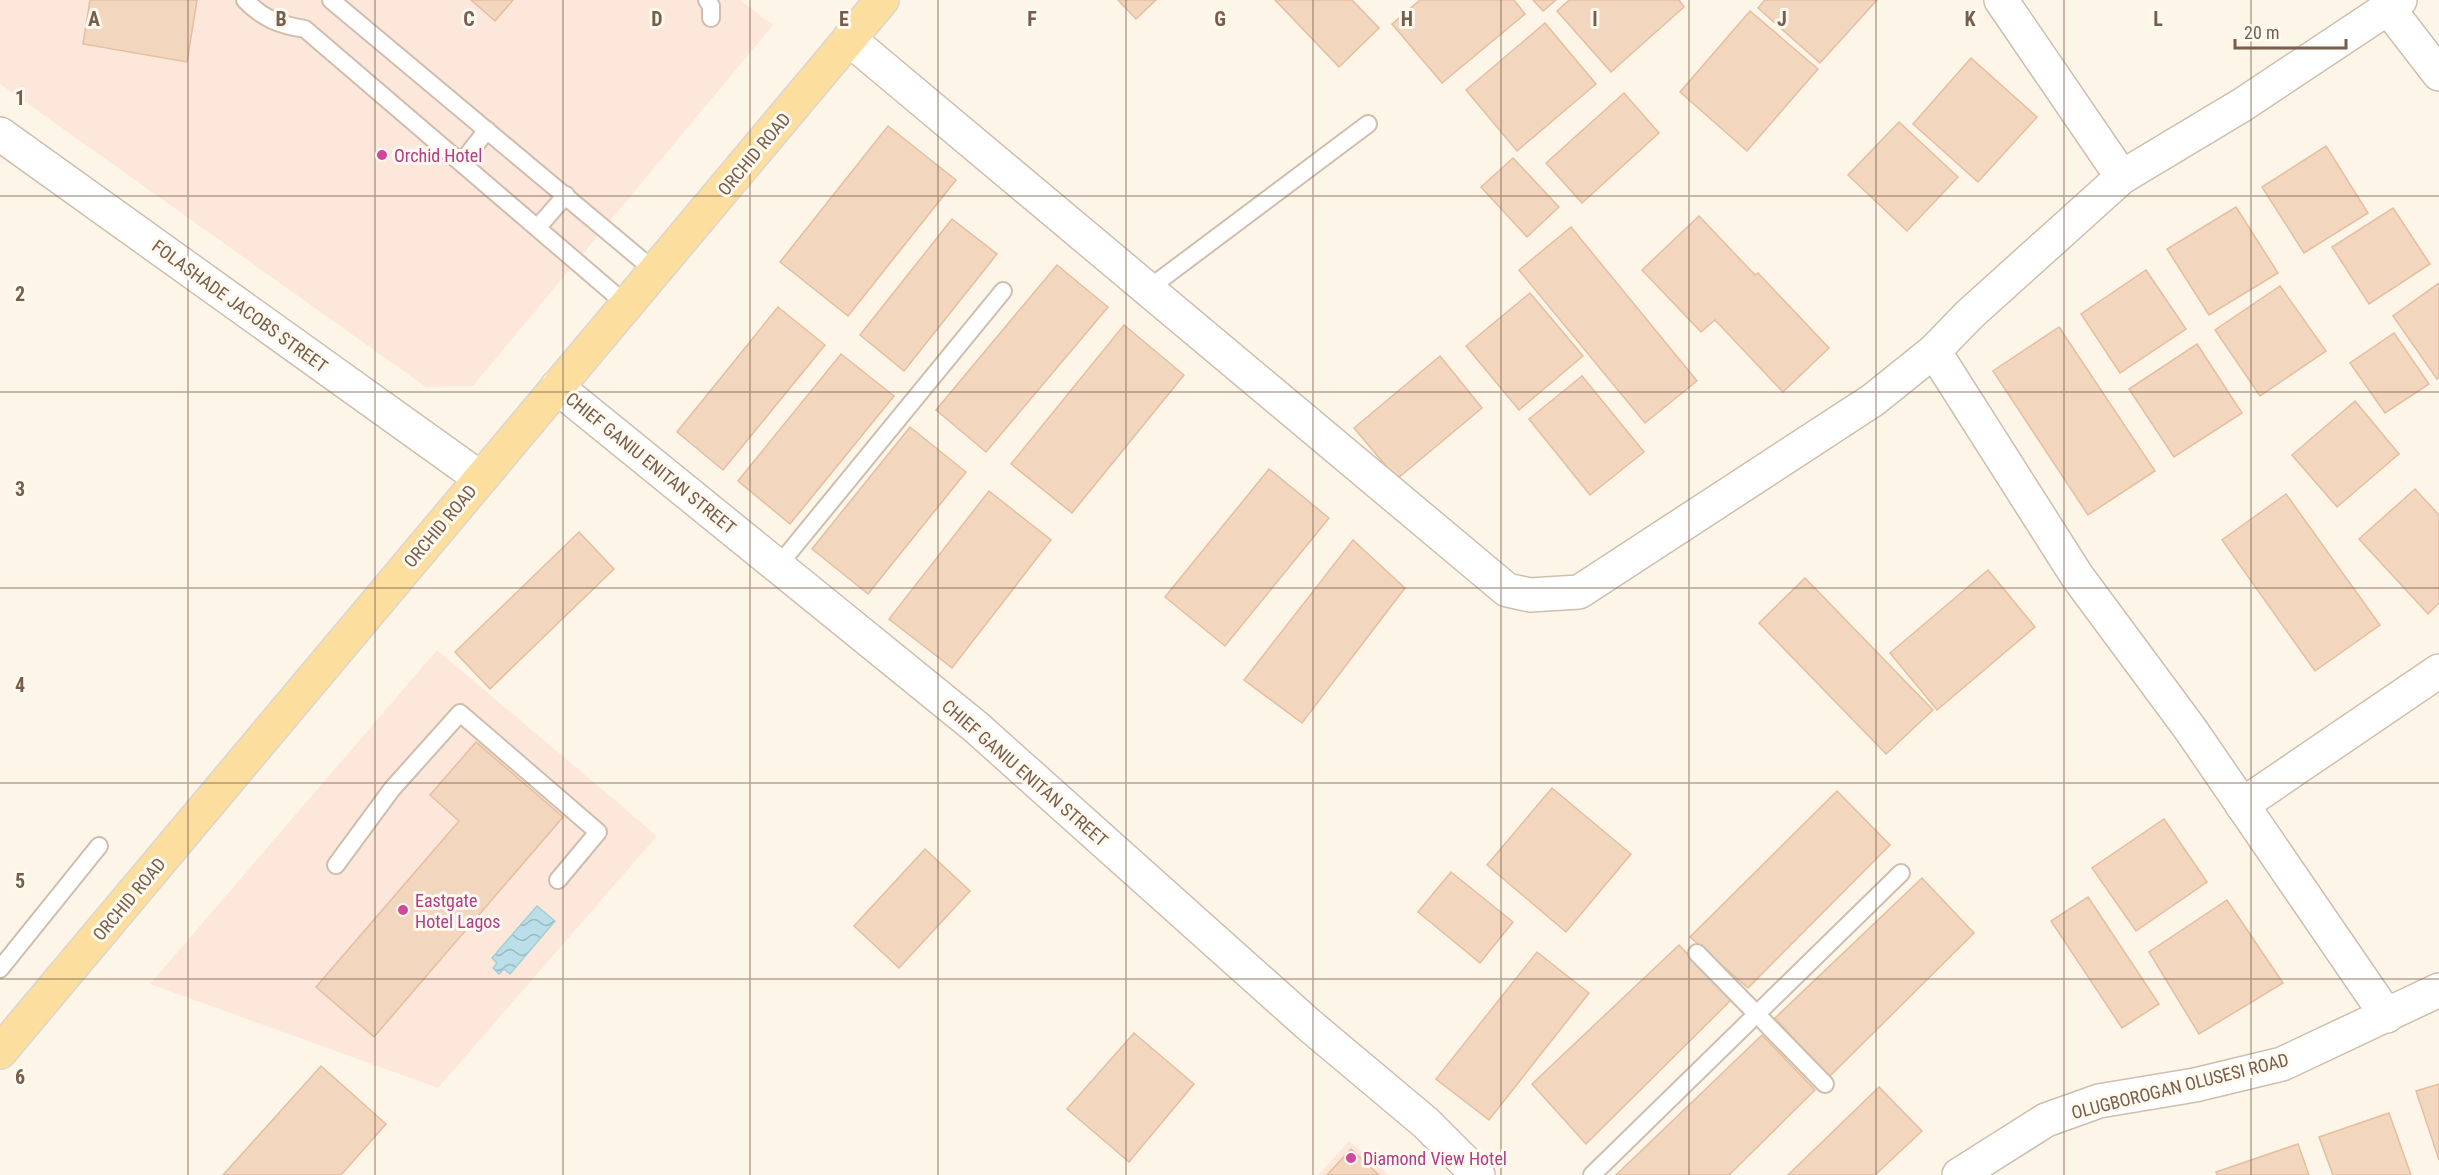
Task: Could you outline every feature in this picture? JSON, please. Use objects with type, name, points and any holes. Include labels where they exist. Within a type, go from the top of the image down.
[{"type":"main road","name":"ORCHID ROAD","points":[[0,1052],[882,0]]},
{"type":"street","points":[[2001,0],[2122,177]]},
{"type":"street","points":[[849,39],[1507,590],[1530,596],[1579,592],[1873,400],[1934,351],[1971,314],[2122,177],[2242,105],[2394,4],[2439,74]]},
{"type":"street","name":"FOLASHADE JACOBS STREET","points":[[0,134],[480,478]]},
{"type":"street","points":[[1934,351],[2077,576],[2191,730],[2387,1016]]},
{"type":"street","name":"CHIEF GANIU ENITAN STREET","points":[[557,387],[976,727],[1308,1024],[1426,1124],[1478,1175]]},
{"type":"street","points":[[2242,805],[2439,671]]},
{"type":"street","name":"OLUGBOROGAN OLUSESI ROAD","points":[[1959,1175],[2046,1120],[2099,1101],[2195,1085],[2282,1064],[2439,990]]},
{"type":"lane","points":[[245,0],[256,12],[270,21],[305,29],[627,305]]},
{"type":"lane","points":[[331,0],[656,272]]},
{"type":"lane","points":[[707,0],[711,6],[711,18]]},
{"type":"lane","points":[[1148,289],[1368,124]]},
{"type":"lane","points":[[462,162],[488,130]]},
{"type":"lane","points":[[538,227],[566,195]]},
{"type":"lane","points":[[778,566],[1003,291]]},
{"type":"lane","points":[[336,865],[392,789],[460,713],[598,832],[558,880]]},
{"type":"lane","points":[[0,969],[99,846]]},
{"type":"lane","points":[[1592,1175],[1901,873]]},
{"type":"lane","points":[[1697,953],[1825,1084]]},
{"type":"shaded area","name":"Orchid Hotel","points":[[0,0],[740,0],[773,25],[473,386],[426,387],[0,84]]},
{"type":"shaded area","name":"Eastgate Hotel Lagos","points":[[437,650],[657,836],[438,1088],[150,984]]},
{"type":"shaded area","name":"Diamond View Hotel","points":[[1349,1141],[1389,1175],[1318,1175]]},
{"type":"water","points":[[537,906],[555,921],[510,974],[504,969],[499,974],[493,968],[497,963],[492,958]]},
{"type":"building","points":[[90,0],[197,0],[187,62],[83,44]]},
{"type":"building","points":[[471,0],[513,0],[495,21]]},
{"type":"building","points":[[1118,0],[1156,0],[1136,19]]},
{"type":"building","points":[[1275,0],[1352,0],[1379,28],[1339,67]]},
{"type":"building","points":[[1420,0],[1514,0],[1525,14],[1442,83],[1392,24]]},
{"type":"building","points":[[1533,0],[1556,0],[1543,11]]},
{"type":"building","points":[[1569,0],[1679,0],[1684,7],[1611,72],[1557,11]]},
{"type":"building","points":[[1765,0],[1877,0],[1820,63],[1758,8]]},
{"type":"building","points":[[1750,11],[1818,69],[1747,151],[1680,92]]},
{"type":"building","points":[[1545,23],[1596,84],[1517,151],[1466,90]]},
{"type":"building","points":[[1971,58],[2037,117],[1978,182],[1913,124]]},
{"type":"building","points":[[1624,93],[1659,133],[1582,203],[1546,163]]},
{"type":"building","points":[[1899,122],[1958,177],[1907,231],[1848,175]]},
{"type":"building","points":[[888,126],[956,180],[848,316],[780,262]]},
{"type":"building","points":[[2326,146],[2368,213],[2304,253],[2262,187]]},
{"type":"building","points":[[1513,158],[1559,207],[1527,237],[1481,187]]},
{"type":"building","points":[[2236,207],[2278,273],[2209,315],[2167,249]]},
{"type":"building","points":[[2393,208],[2430,264],[2369,304],[2332,247]]},
{"type":"building","points":[[1699,216],[1755,275],[1758,273],[1829,348],[1783,392],[1715,320],[1701,332],[1642,270]]},
{"type":"building","points":[[952,219],[997,254],[904,371],[860,335]]},
{"type":"building","points":[[1571,227],[1697,381],[1645,423],[1519,270]]},
{"type":"building","points":[[1057,265],[1108,307],[986,452],[936,410]]},
{"type":"building","points":[[2146,270],[2186,329],[2120,373],[2081,314]]},
{"type":"building","points":[[2439,283],[2439,378],[2437,379],[2393,316]]},
{"type":"building","points":[[2280,286],[2326,351],[2260,396],[2215,330]]},
{"type":"building","points":[[1530,293],[1583,356],[1519,410],[1466,346]]},
{"type":"building","points":[[778,307],[825,345],[723,470],[677,432]]},
{"type":"building","points":[[1124,325],[1184,375],[1072,513],[1011,464]]},
{"type":"building","points":[[2059,327],[2155,471],[2088,515],[1993,371]]},
{"type":"building","points":[[2394,333],[2429,384],[2385,413],[2350,363]]},
{"type":"building","points":[[2197,344],[2242,413],[2174,457],[2129,389]]},
{"type":"building","points":[[841,354],[894,396],[790,524],[738,481]]},
{"type":"building","points":[[1440,356],[1482,408],[1397,479],[1354,428]]},
{"type":"building","points":[[1582,376],[1644,452],[1590,495],[1529,419]]},
{"type":"building","points":[[2355,401],[2399,454],[2337,507],[2292,455]]},
{"type":"building","points":[[910,427],[966,472],[868,594],[812,549]]},
{"type":"building","points":[[1269,469],[1329,518],[1225,646],[1165,597]]},
{"type":"building","points":[[2415,489],[2439,515],[2439,603],[2428,614],[2359,539]]},
{"type":"building","points":[[989,491],[1051,540],[952,668],[889,619]]},
{"type":"building","points":[[2286,494],[2380,625],[2315,671],[2222,540]]},
{"type":"building","points":[[579,532],[614,569],[490,689],[455,652]]},
{"type":"building","points":[[1353,540],[1405,588],[1302,723],[1244,680]]},
{"type":"building","points":[[1988,570],[2035,627],[1937,710],[1890,653]]},
{"type":"building","points":[[1805,578],[1933,710],[1886,754],[1759,623]]},
{"type":"building","points":[[476,742],[563,817],[374,1037],[316,987],[459,821],[430,795]]},
{"type":"building","points":[[1552,788],[1631,854],[1566,932],[1487,865]]},
{"type":"building","points":[[1837,791],[1890,845],[1748,988],[1690,937]]},
{"type":"building","points":[[2164,819],[2207,882],[2136,931],[2092,868]]},
{"type":"building","points":[[925,849],[970,891],[899,968],[854,926]]},
{"type":"building","points":[[1451,872],[1513,922],[1480,963],[1418,912]]},
{"type":"building","points":[[1922,878],[1974,933],[1829,1077],[1775,1018]]},
{"type":"building","points":[[2088,897],[2159,1004],[2122,1028],[2051,921]]},
{"type":"building","points":[[2227,900],[2283,983],[2199,1034],[2149,952]]},
{"type":"building","points":[[1679,945],[1731,1000],[1586,1144],[1532,1084]]},
{"type":"building","points":[[1537,952],[1589,993],[1489,1120],[1436,1079]]},
{"type":"building","points":[[1134,1033],[1194,1084],[1129,1162],[1067,1109]]},
{"type":"building","points":[[1762,1035],[1815,1090],[1729,1175],[1616,1175]]},
{"type":"building","points":[[321,1066],[386,1124],[341,1175],[223,1175]]},
{"type":"building","points":[[2439,1084],[2439,1160],[2416,1091]]},
{"type":"building","points":[[1879,1087],[1922,1131],[1875,1175],[1788,1175]]},
{"type":"building","points":[[2389,1113],[2411,1175],[2333,1175],[2319,1137]]},
{"type":"building","points":[[2298,1144],[2309,1175],[2217,1175],[2216,1172]]},
{"type":"building","points":[[1351,1149],[1379,1175],[1327,1175]]},
{"type":"place","name":"Orchid Hotel","points":[[382,155]]},
{"type":"place","name":"Eastgate Hotel Lagos","points":[[403,910]]},
{"type":"place","name":"Diamond View Hotel","points":[[1351,1158]]}]
